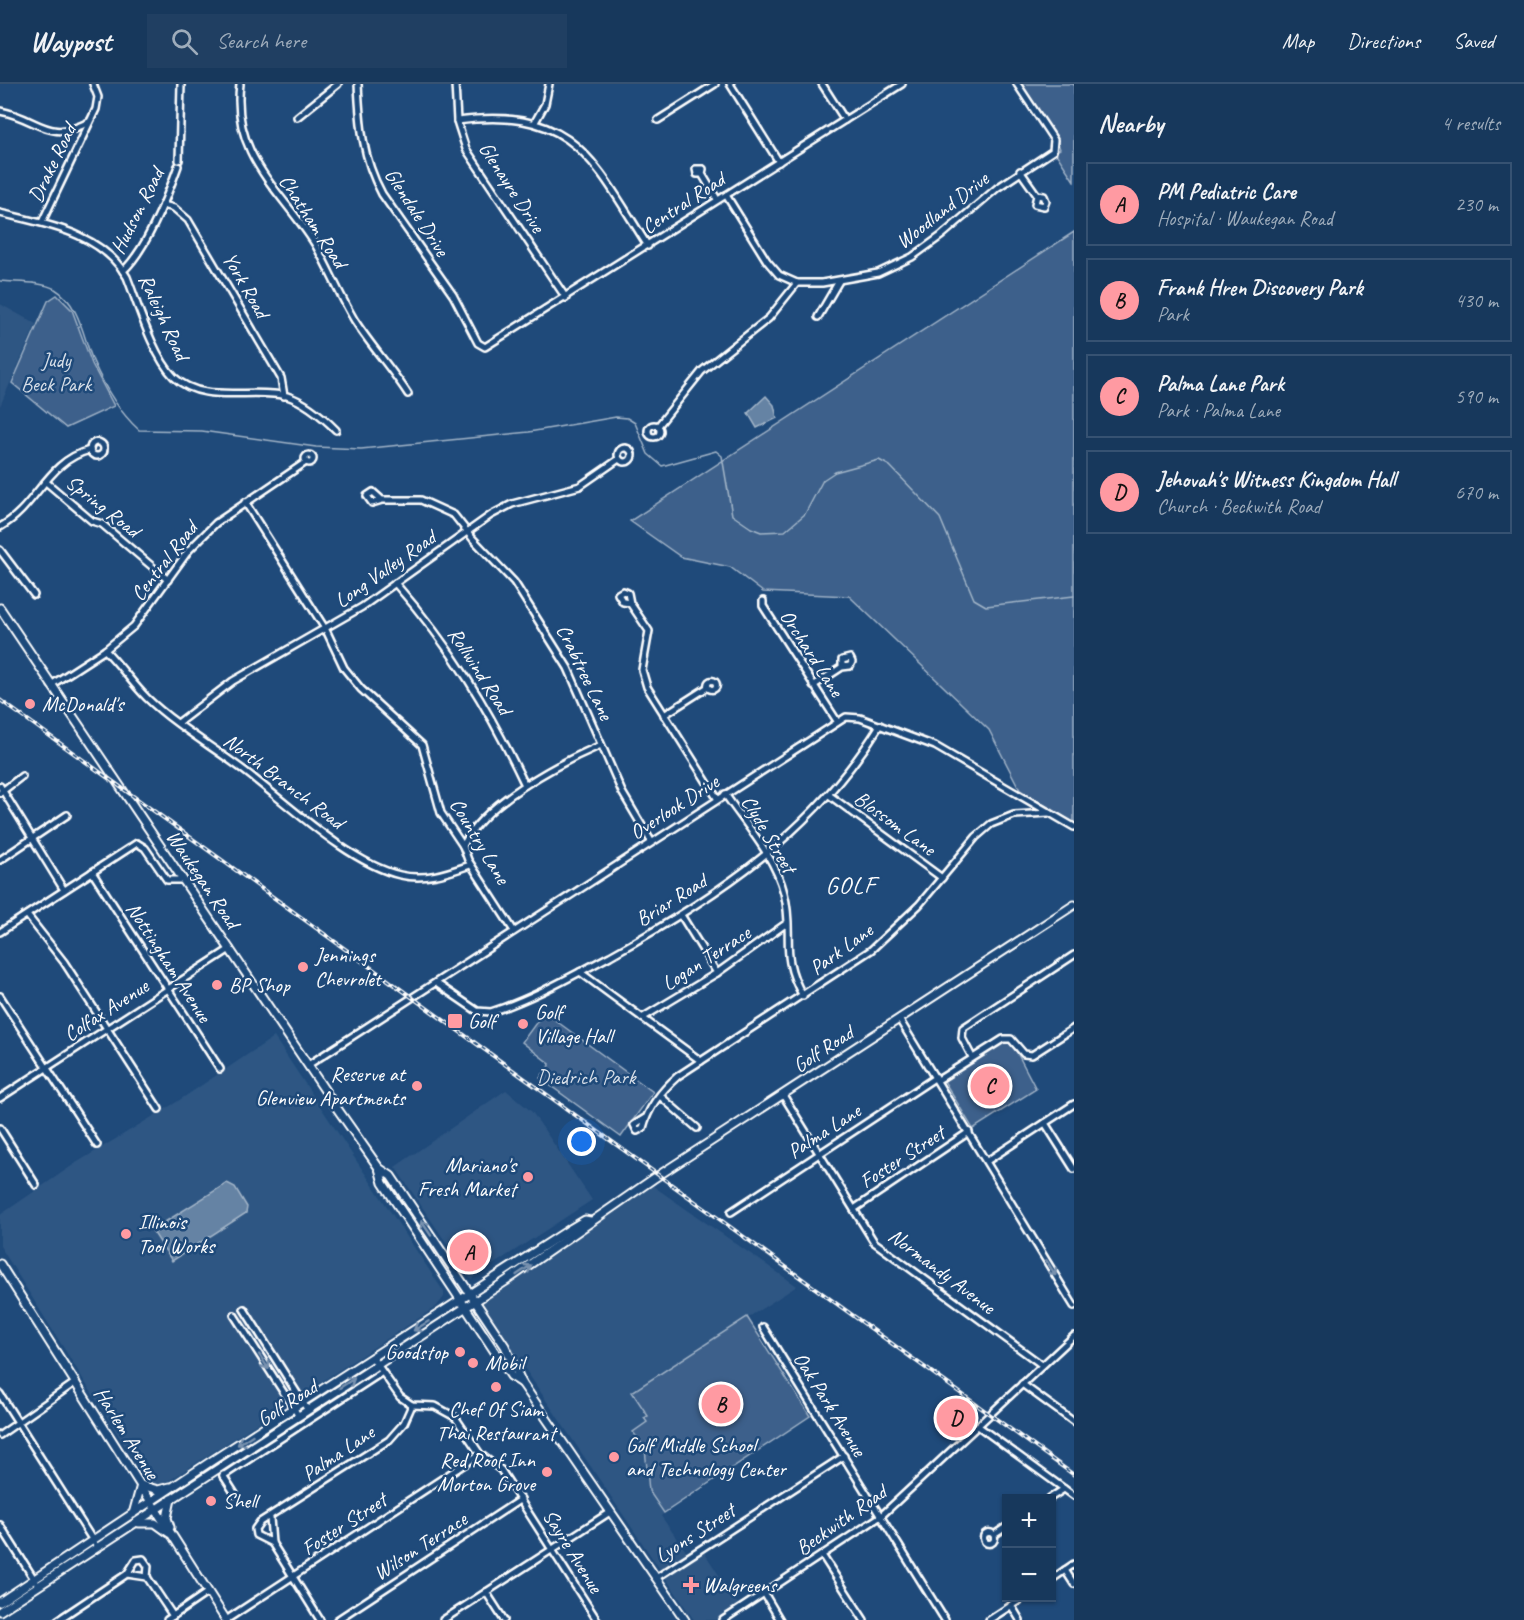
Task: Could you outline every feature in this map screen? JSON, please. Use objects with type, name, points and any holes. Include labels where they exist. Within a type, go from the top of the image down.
[{"type":"main road","name":"Waukegan Road","points":[[0,608],[308,1065],[379,1168],[391,1176],[471,1294],[514,1360],[522,1383]]},
{"type":"main road","name":"Golf Road","points":[[95,1544],[156,1509],[465,1308],[587,1226],[590,1221],[1074,905]]},
{"type":"main road","name":"Waukegan Road","points":[[379,1168],[382,1183],[460,1301],[511,1376],[522,1383]]},
{"type":"main road","name":"Golf Road","points":[[0,1611],[36,1583],[95,1544],[133,1514],[176,1485],[570,1229],[585,1220],[590,1221]]},
{"type":"main road","name":"Harlem Avenue","points":[[0,1264],[226,1620]]},
{"type":"main road","points":[[522,1383],[685,1620]]},
{"type":"main road","points":[[133,1514],[141,1485],[158,1490],[176,1485]]},
{"type":"main road","points":[[171,1499],[167,1518],[172,1535]]},
{"type":"main road","points":[[130,1525],[147,1521],[155,1523],[172,1535]]},
{"type":"main road","name":"Golf Road","points":[[0,1602],[36,1583]]},
{"type":"street","name":"Drake Road","points":[[42,222],[98,103],[93,84]]},
{"type":"street","name":"Hudson Road","points":[[123,271],[137,255],[164,205],[166,192],[179,163],[181,84]]},
{"type":"street","name":"Chatham Road","points":[[240,84],[241,123],[255,159],[277,196],[315,245],[363,333],[387,362],[408,394]]},
{"type":"street","points":[[297,117],[338,84]]},
{"type":"street","name":"Glendale Drive","points":[[358,84],[360,131],[372,173],[382,194],[457,301],[482,347]]},
{"type":"street","name":"Glenayre Drive","points":[[455,84],[457,121],[471,159],[566,298]]},
{"type":"street","points":[[535,122],[545,104],[549,84]]},
{"type":"street","points":[[658,120],[715,84]]},
{"type":"street","points":[[730,84],[779,162]]},
{"type":"street","points":[[822,84],[844,120]]},
{"type":"street","name":"Central Road","points":[[482,347],[490,345],[566,298],[902,84]]},
{"type":"street","name":"Woodland Drive","points":[[797,283],[840,281],[878,273],[912,256],[1020,171],[1049,155],[1055,147],[1050,135],[1017,84]]},
{"type":"street","points":[[0,111],[50,130],[72,134],[79,146]]},
{"type":"street","points":[[457,121],[492,118],[535,122],[564,137],[590,159],[648,246]]},
{"type":"street","points":[[66,132],[90,122]]},
{"type":"street","points":[[1020,171],[1036,195]]},
{"type":"street","points":[[702,174],[717,200]]},
{"type":"street","points":[[658,426],[702,371],[770,318],[797,283],[779,275],[767,261],[726,195]]},
{"type":"street","name":"York Road","points":[[164,205],[174,208],[188,220],[281,378],[284,396]]},
{"type":"street","name":"Raleigh Road","points":[[0,213],[42,222],[88,241],[123,271],[160,354],[175,378],[188,386],[205,391],[284,396],[314,411],[336,430]]},
{"type":"street","points":[[818,317],[840,281]]},
{"type":"street","points":[[0,527],[14,518],[66,459],[90,450]]},
{"type":"street","name":"Long Valley Road","points":[[178,723],[243,675],[326,630],[467,531],[512,504],[585,483],[619,459]]},
{"type":"street","name":"Central Road","points":[[51,685],[105,650],[134,626],[189,550],[208,530],[245,502],[306,462]]},
{"type":"street","name":"Spring Road","points":[[46,482],[92,520],[102,524],[168,579]]},
{"type":"street","name":"Crabtree Lane","points":[[382,500],[421,500],[454,514],[514,582],[534,610],[580,692],[622,792],[651,841]]},
{"type":"street","name":"Country Lane","points":[[245,502],[326,630],[336,655],[352,678],[422,745],[441,813],[514,931]]},
{"type":"street","points":[[0,550],[34,595]]},
{"type":"street","name":"Rollwind Road","points":[[395,583],[435,630],[471,682],[492,716],[525,785]]},
{"type":"street","name":"Orchard Lane","points":[[763,601],[763,606],[837,721]]},
{"type":"street","points":[[630,603],[649,631],[643,675],[664,715],[717,798]]},
{"type":"street","name":"North Branch Road","points":[[105,650],[147,698],[178,723],[332,839],[381,869],[417,878],[448,873],[471,864]]},
{"type":"street","points":[[813,686],[842,667]]},
{"type":"street","points":[[664,715],[708,687]]},
{"type":"street","points":[[837,721],[850,717],[880,725],[935,746],[1074,827]]},
{"type":"street","name":"Overlook Drive","points":[[308,1065],[837,721]]},
{"type":"street","name":"Briar Road","points":[[436,982],[477,1011],[486,1013],[499,1010],[580,972],[681,915],[766,855],[829,795],[860,757],[880,725]]},
{"type":"street","points":[[463,846],[482,823],[525,785],[558,765],[601,746]]},
{"type":"street","points":[[22,776],[1,789],[34,838],[64,890]]},
{"type":"street","name":"Clyde Street","points":[[725,794],[766,855],[783,889],[790,970],[803,996]]},
{"type":"street","name":"Blossom Lane","points":[[829,795],[942,878]]},
{"type":"street","name":"Park Lane","points":[[645,1118],[671,1083],[701,1061],[844,970],[887,936],[942,878],[976,837],[991,824],[1014,815],[1050,813]]},
{"type":"street","points":[[0,860],[67,815]]},
{"type":"street","points":[[0,932],[133,845],[140,843],[166,880],[183,880]]},
{"type":"street","name":"Nottingham Avenue","points":[[92,872],[220,1069]]},
{"type":"street","points":[[27,915],[57,953],[159,1108]]},
{"type":"street","points":[[681,915],[717,973]]},
{"type":"street","name":"Logan Terrace","points":[[642,1018],[717,973],[787,923]]},
{"type":"street","name":"Colfax Avenue","points":[[0,1098],[230,950]]},
{"type":"street","points":[[972,1057],[962,1038],[963,1028],[1074,955]]},
{"type":"street","points":[[580,972],[701,1061]]},
{"type":"street","points":[[0,996],[97,1145]]},
{"type":"street","points":[[899,1019],[1074,1306]]},
{"type":"street","name":"Palma Lane","points":[[731,1212],[819,1153],[972,1057],[1007,1038],[1016,1042],[1026,1055],[1032,1055],[1074,1028]]},
{"type":"street","name":"Normandy Avenue","points":[[783,1095],[878,1246],[1042,1365]]},
{"type":"street","points":[[660,1096],[697,1128]]},
{"type":"street","points":[[987,1161],[1074,1104]]},
{"type":"street","points":[[1045,1123],[1074,1169]]},
{"type":"street","points":[[0,1128],[36,1185]]},
{"type":"street","name":"Foster Street","points":[[854,1209],[969,1132]]},
{"type":"street","points":[[244,1309],[307,1409]]},
{"type":"street","points":[[234,1315],[298,1415]]},
{"type":"street","name":"Oak Park Avenue","points":[[763,1327],[945,1620]]},
{"type":"street","name":"Beckwith Road","points":[[723,1620],[881,1516],[1074,1336]]},
{"type":"street","points":[[372,1357],[381,1373],[400,1397],[412,1405]]},
{"type":"street","points":[[223,1476],[381,1373]]},
{"type":"street","points":[[0,1435],[76,1382]]},
{"type":"street","points":[[1022,1384],[1074,1422]]},
{"type":"street","points":[[0,1394],[95,1544]]},
{"type":"street","name":"Palma Lane","points":[[270,1518],[389,1440],[404,1423],[412,1405]]},
{"type":"street","name":"Sayre Avenue","points":[[412,1405],[435,1406],[455,1417],[480,1454],[501,1470],[597,1620]]},
{"type":"street","points":[[978,1426],[1074,1496]]},
{"type":"street","name":"Foster Street","points":[[226,1620],[480,1454]]},
{"type":"street","name":"Lyons Street","points":[[656,1578],[844,1456]]},
{"type":"street","points":[[219,1468],[235,1494]]},
{"type":"street","points":[[1056,1494],[1064,1489]]},
{"type":"street","name":"Wilson Terrace","points":[[338,1620],[521,1499]]},
{"type":"street","points":[[443,1620],[610,1512]]},
{"type":"street","points":[[272,1543],[256,1535],[255,1529],[260,1522],[270,1518],[272,1543],[320,1620]]},
{"type":"street","points":[[0,1525],[36,1583]]},
{"type":"street","points":[[994,1535],[1002,1530]]},
{"type":"street","points":[[822,1555],[864,1620]]},
{"type":"street","points":[[58,1620],[127,1574],[136,1560],[143,1559],[148,1566],[147,1577],[170,1618],[208,1592]]},
{"type":"street","points":[[1056,1576],[1074,1564]]},
{"type":"street","points":[[1065,1570],[1074,1584]]},
{"type":"street","points":[[127,1574],[147,1577]]},
{"type":"street","points":[[486,1592],[504,1620]]},
{"type":"street","points":[[764,1593],[780,1620]]},
{"type":"street","points":[[989,1620],[1016,1602]]},
{"type":"street","points":[[1011,1605],[1020,1620]]},
{"type":"shaded area","points":[[0,304],[36,324],[0,406]]},
{"type":"shaded area","points":[[766,396],[774,405],[777,418],[757,428],[748,413]]},
{"type":"shaded area","points":[[274,1037],[444,1292],[444,1297],[436,1307],[164,1484],[154,1486],[148,1483],[0,1246],[0,1215],[76,1163],[175,1103]]},
{"type":"shaded area","points":[[506,1090],[532,1112],[592,1200],[471,1279],[395,1167]]},
{"type":"shaded area","points":[[227,1183],[235,1187],[247,1207],[246,1213],[172,1261],[152,1230]]},
{"type":"shaded area","points":[[653,1186],[797,1286],[632,1392],[648,1416],[645,1467],[649,1491],[664,1513],[661,1516],[690,1557],[702,1549],[741,1609],[731,1616],[733,1620],[694,1620],[480,1302]]},
{"type":"green space","points":[[1019,84],[1074,84],[1074,181],[1055,152],[1060,149],[1057,141]]},
{"type":"green space","points":[[1074,232],[1074,823],[1020,790],[989,730],[849,596],[763,592],[730,567],[681,557],[630,521]]},
{"type":"green space","name":"Judy Beck Park","points":[[57,295],[72,310],[92,364],[114,406],[66,428],[12,383],[48,301]]},
{"type":"green space","name":"Diedrich Park","points":[[544,1012],[653,1092],[621,1137],[540,1078],[550,1064],[522,1042]]},
{"type":"green space","points":[[1006,1041],[1013,1045],[1036,1089],[973,1129],[944,1081]]},
{"type":"green space","points":[[747,1317],[810,1416],[664,1513],[649,1491],[645,1448],[633,1432],[647,1422],[644,1418],[648,1416],[632,1392]]},
{"type":"waterway","points":[[0,281],[49,286],[63,295],[80,322],[93,361],[107,389],[125,415],[139,430],[202,431],[316,447],[361,449],[529,432],[616,417],[627,418],[635,423],[648,454],[662,466],[716,451],[722,456],[732,515],[761,532],[785,531],[805,514],[823,480],[835,472],[879,460],[890,466],[940,518],[974,599],[986,606],[1074,596]]},
{"type":"railway","points":[[0,700],[1074,1475]]},
{"type":"place","name":"McDonald's","points":[[30,704]]},
{"type":"place","name":"Jennings Chevrolet","points":[[303,967]]},
{"type":"place","name":"BP Shop","points":[[217,985]]},
{"type":"place","name":"Golf","points":[[455,1021]]},
{"type":"place","name":"Golf Village Hall","points":[[523,1024]]},
{"type":"place","name":"Reserve at Glenview Apartments","points":[[417,1086]]},
{"type":"place","name":"Palma Lane Park","points":[[990,1086]]},
{"type":"place","name":"Mariano's Fresh Market","points":[[528,1177]]},
{"type":"place","name":"Illinois Tool Works","points":[[126,1234]]},
{"type":"place","name":"PM Pediatric Care","points":[[469,1252]]},
{"type":"place","name":"Goodstop","points":[[460,1352]]},
{"type":"place","name":"Mobil","points":[[473,1363]]},
{"type":"place","name":"Chef Of Siam Thai Restaurant","points":[[496,1387]]},
{"type":"place","name":"Frank Hren Discovery Park","points":[[721,1404]]},
{"type":"place","name":"Jehovah's Witness Kingdom Hall","points":[[956,1418]]},
{"type":"place","name":"Golf Middle School and Technology Center","points":[[614,1457]]},
{"type":"place","name":"Red Roof Inn Morton Grove","points":[[547,1472]]},
{"type":"place","name":"Shell","points":[[211,1501]]},
{"type":"place","name":"Walgreens","points":[[691,1585]]},
{"type":"district","name":"GOLF","points":[[851,885]]}]
